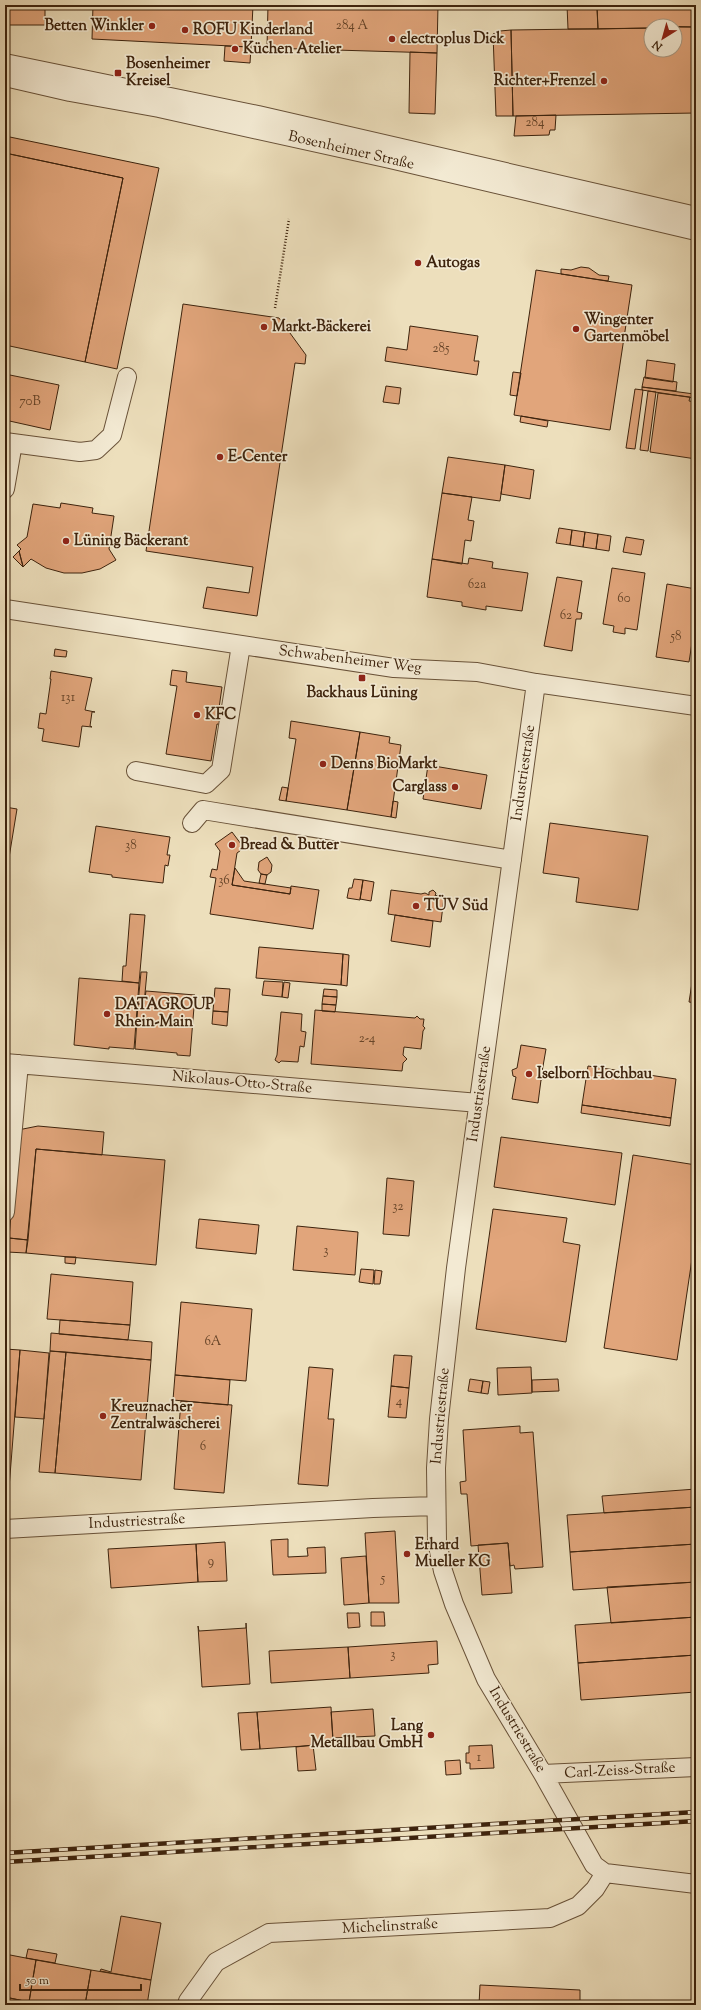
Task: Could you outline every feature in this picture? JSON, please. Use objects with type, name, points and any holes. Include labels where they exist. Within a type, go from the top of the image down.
[{"type":"street","name":"Bosenheimer Straße","points":[[5,63],[258,115],[696,216]]},
{"type":"street","name":"Bosenheimer Straße","points":[[5,77],[70,92],[159,108],[390,159],[696,231]]},
{"type":"street","points":[[5,489],[9,443],[80,452],[96,450],[112,435],[127,377]]},
{"type":"street","name":"Schwabenheimer Weg","points":[[5,609],[394,668],[478,672],[536,683],[696,706]]},
{"type":"street","points":[[136,771],[206,784],[221,770],[241,645]]},
{"type":"street","name":"Industriestraße","points":[[536,683],[456,1268],[439,1419],[436,1506],[437,1541],[443,1571],[454,1604],[486,1679],[543,1774],[594,1865],[605,1873]]},
{"type":"street","points":[[192,823],[203,810],[512,860]]},
{"type":"street","points":[[5,1212],[12,1063]]},
{"type":"street","name":"Nikolaus-Otto-Straße","points":[[12,1063],[479,1103]]},
{"type":"street","name":"Industriestraße","points":[[5,1529],[350,1509],[436,1506]]},
{"type":"street","name":"Carl-Zeiss-Straße","points":[[543,1774],[696,1767]]},
{"type":"street","points":[[605,1873],[696,1884]]},
{"type":"street","name":"Michelinstraße","points":[[187,2005],[188,2000],[216,1962],[269,1933],[550,1918],[578,1906],[594,1889],[605,1873]]},
{"type":"path","points":[[275,308],[289,219]]},
{"type":"building","points":[[5,5],[45,5],[45,25],[5,25]]},
{"type":"building","points":[[93,5],[253,5],[251,47],[92,39]]},
{"type":"building","points":[[268,5],[438,5],[437,53],[267,48]]},
{"type":"building","points":[[567,5],[597,5],[598,29],[568,29]]},
{"type":"building","points":[[625,5],[649,5],[649,8],[625,9]]},
{"type":"building","points":[[649,5],[680,5],[680,8],[649,8]]},
{"type":"building","points":[[680,5],[696,5],[696,27],[683,27],[683,18],[643,18],[643,28],[598,29],[597,9],[680,8]]},
{"type":"building","name":"Richter+Frenzel","points":[[683,27],[696,27],[696,113],[513,116],[511,30],[643,28],[643,58],[683,58]]},
{"type":"building","points":[[511,30],[513,116],[496,116],[493,34],[500,31]]},
{"type":"building","points":[[225,46],[251,47],[250,63],[224,61]]},
{"type":"building","points":[[410,52],[437,53],[435,114],[409,113]]},
{"type":"building","points":[[556,115],[555,130],[550,130],[549,135],[514,136],[516,116]]},
{"type":"building","points":[[5,136],[159,168],[117,369],[85,362],[123,178],[5,153]]},
{"type":"building","points":[[5,153],[123,178],[85,362],[5,345]]},
{"type":"building","points":[[581,267],[589,268],[599,275],[609,276],[608,281],[561,274],[561,269],[571,270]]},
{"type":"building","name":"Wingenter Gartenmöbel","points":[[536,270],[632,285],[610,430],[514,415]]},
{"type":"building","name":"E-Center","points":[[183,304],[279,318],[306,355],[305,364],[295,363],[257,616],[203,608],[207,587],[249,593],[253,567],[146,551]]},
{"type":"building","points":[[410,326],[478,336],[474,361],[479,361],[477,375],[385,361],[387,347],[407,350]]},
{"type":"building","points":[[647,360],[675,364],[673,382],[645,378]]},
{"type":"building","points":[[513,372],[521,373],[517,396],[510,395]]},
{"type":"building","points":[[5,374],[59,385],[50,430],[5,420]]},
{"type":"building","points":[[644,377],[677,382],[676,391],[642,387]]},
{"type":"building","points":[[386,386],[401,388],[399,404],[383,402]]},
{"type":"building","points":[[642,387],[694,394],[694,398],[642,390]]},
{"type":"building","points":[[635,389],[643,390],[635,449],[626,448]]},
{"type":"building","points":[[648,391],[656,392],[648,451],[640,450]]},
{"type":"building","points":[[658,393],[690,397],[689,401],[696,402],[696,459],[650,452]]},
{"type":"building","points":[[521,416],[548,421],[547,427],[520,422]]},
{"type":"building","points":[[448,457],[505,465],[500,501],[442,493]]},
{"type":"building","points":[[505,465],[534,470],[530,499],[501,494]]},
{"type":"building","points":[[442,493],[472,497],[468,520],[474,521],[471,541],[465,540],[462,564],[432,559]]},
{"type":"building","name":"Lüning Bäckerant","points":[[61,503],[93,508],[92,513],[114,516],[109,549],[116,560],[100,569],[82,573],[64,573],[46,568],[31,559],[23,567],[19,551],[21,549],[17,545],[27,537],[33,504],[60,508]]},
{"type":"building","points":[[559,528],[572,530],[570,545],[556,543]]},
{"type":"building","points":[[572,530],[585,532],[583,547],[570,545]]},
{"type":"building","points":[[585,532],[598,534],[596,549],[583,547]]},
{"type":"building","points":[[598,534],[611,536],[609,551],[596,549]]},
{"type":"building","points":[[626,537],[644,540],[641,555],[623,552]]},
{"type":"building","points":[[19,551],[23,566],[23,567],[13,557]]},
{"type":"building","points":[[469,558],[493,562],[492,568],[528,573],[522,611],[486,606],[486,610],[462,606],[462,602],[427,597],[432,559],[468,564]]},
{"type":"building","points":[[612,568],[645,573],[637,630],[625,628],[625,634],[613,632],[614,626],[603,624]]},
{"type":"building","points":[[557,577],[582,581],[577,612],[582,613],[581,619],[576,619],[572,651],[544,646]]},
{"type":"building","points":[[667,584],[696,589],[696,617],[689,662],[656,657]]},
{"type":"building","points":[[55,649],[67,651],[66,657],[54,656]]},
{"type":"building","name":"KFC","points":[[172,670],[187,672],[186,682],[222,687],[218,715],[225,716],[224,725],[217,724],[211,761],[166,754],[177,686],[170,685]]},
{"type":"building","points":[[51,671],[92,678],[85,710],[95,712],[92,712],[90,726],[92,727],[82,726],[79,747],[42,741],[44,729],[38,728],[40,713],[46,714]]},
{"type":"building","name":"Denns BioMarkt","points":[[291,721],[360,732],[347,810],[286,801],[296,739],[289,738]]},
{"type":"building","points":[[360,732],[390,737],[389,743],[401,745],[391,817],[347,810]]},
{"type":"building","name":"Carglass","points":[[428,765],[487,775],[481,809],[423,799]]},
{"type":"building","points":[[282,787],[288,788],[286,801],[279,800]]},
{"type":"building","points":[[393,801],[398,802],[396,818],[391,817]]},
{"type":"building","points":[[5,807],[17,809],[7,870],[5,870]]},
{"type":"building","points":[[550,823],[648,836],[638,910],[576,902],[579,878],[543,873]]},
{"type":"building","points":[[96,826],[170,837],[167,855],[170,855],[168,866],[165,865],[163,883],[112,877],[112,875],[89,872]]},
{"type":"building","points":[[232,832],[244,848],[237,853],[232,885],[290,894],[291,886],[319,890],[313,929],[210,914],[216,878],[210,877],[212,869],[217,870],[220,851],[215,844]]},
{"type":"building","points":[[267,857],[272,865],[271,872],[267,875],[261,874],[258,870],[259,862]]},
{"type":"building","points":[[235,868],[244,881],[291,888],[290,894],[232,885]]},
{"type":"building","points":[[261,874],[267,875],[265,884],[259,883]]},
{"type":"building","points":[[354,879],[363,880],[360,900],[347,898],[349,888],[352,888]]},
{"type":"building","points":[[363,880],[374,882],[371,901],[360,899]]},
{"type":"building","name":"TÜV Süd","points":[[391,890],[421,894],[425,893],[429,895],[429,892],[433,890],[436,893],[435,896],[439,895],[444,897],[441,922],[388,914]]},
{"type":"building","points":[[130,914],[145,915],[139,983],[122,981],[123,966],[126,966]]},
{"type":"building","points":[[395,915],[433,921],[430,947],[391,941]]},
{"type":"building","points":[[259,947],[343,954],[341,985],[256,978]]},
{"type":"building","points":[[343,954],[349,955],[347,986],[341,985]]},
{"type":"building","points":[[694,970],[696,971],[696,1003],[689,1002]]},
{"type":"building","points":[[141,972],[147,972],[144,1004],[138,1004]]},
{"type":"building","name":"DATAGROUP Rhein-Main","points":[[79,978],[139,983],[134,1049],[109,1047],[109,1049],[74,1045]]},
{"type":"building","points":[[264,981],[283,982],[282,997],[262,995]]},
{"type":"building","points":[[284,982],[290,983],[288,998],[282,997]]},
{"type":"building","points":[[215,988],[230,989],[228,1012],[213,1011]]},
{"type":"building","points":[[324,989],[337,990],[337,997],[323,996]]},
{"type":"building","points":[[146,991],[195,995],[190,1056],[177,1055],[177,1053],[135,1049],[138,1004],[144,1004]]},
{"type":"building","points":[[323,996],[337,997],[336,1005],[322,1004]]},
{"type":"building","points":[[322,1004],[336,1005],[335,1012],[322,1011]]},
{"type":"building","points":[[315,1010],[415,1018],[417,1016],[420,1019],[424,1019],[423,1026],[425,1028],[423,1031],[421,1049],[404,1047],[403,1055],[407,1059],[403,1063],[402,1071],[311,1064]]},
{"type":"building","points":[[213,1011],[228,1012],[227,1026],[212,1024]]},
{"type":"building","points":[[281,1012],[302,1014],[301,1031],[306,1032],[304,1047],[300,1046],[298,1062],[281,1061],[279,1063],[275,1060],[277,1055]]},
{"type":"building","name":"Iselborn Hochbau","points":[[521,1045],[546,1049],[542,1072],[546,1075],[545,1078],[541,1080],[538,1103],[512,1099],[516,1077],[513,1076],[512,1070],[517,1068]]},
{"type":"building","points":[[588,1066],[676,1079],[671,1118],[582,1105]]},
{"type":"building","points":[[582,1105],[671,1118],[670,1126],[581,1113]]},
{"type":"building","points":[[38,1126],[104,1132],[102,1155],[36,1149],[28,1240],[9,1238],[18,1130]]},
{"type":"building","points":[[501,1137],[622,1153],[615,1205],[494,1187]]},
{"type":"building","points":[[36,1149],[165,1160],[156,1265],[26,1253]]},
{"type":"building","points":[[633,1155],[696,1165],[696,1232],[677,1360],[604,1348]]},
{"type":"building","points":[[387,1178],[414,1181],[409,1236],[383,1234]]},
{"type":"building","points":[[493,1209],[567,1218],[563,1242],[580,1245],[566,1342],[476,1329]]},
{"type":"building","points":[[199,1219],[259,1225],[256,1254],[196,1248]]},
{"type":"building","points":[[297,1226],[358,1232],[355,1275],[293,1270]]},
{"type":"building","points":[[9,1238],[28,1240],[26,1253],[7,1252]]},
{"type":"building","points":[[65,1257],[76,1257],[75,1264],[65,1263]]},
{"type":"building","points":[[361,1269],[374,1270],[373,1284],[359,1282]]},
{"type":"building","points":[[375,1270],[382,1271],[380,1284],[374,1284]]},
{"type":"building","points":[[51,1274],[133,1282],[130,1325],[47,1319]]},
{"type":"building","points":[[181,1302],[252,1309],[246,1381],[175,1375]]},
{"type":"building","points":[[60,1320],[130,1325],[128,1340],[59,1334]]},
{"type":"building","points":[[51,1333],[152,1342],[151,1360],[50,1351]]},
{"type":"building","points":[[5,1349],[20,1350],[9,1488],[5,1488]]},
{"type":"building","points":[[20,1350],[49,1353],[44,1419],[15,1417]]},
{"type":"building","points":[[50,1351],[66,1352],[55,1473],[39,1472]]},
{"type":"building","name":"Kreuznacher Zentralwäscherei","points":[[66,1352],[151,1360],[141,1480],[55,1473]]},
{"type":"building","points":[[394,1355],[412,1356],[409,1388],[391,1386]]},
{"type":"building","points":[[309,1367],[333,1369],[328,1419],[334,1419],[328,1486],[298,1484]]},
{"type":"building","points":[[531,1367],[532,1393],[498,1395],[497,1368]]},
{"type":"building","points":[[175,1375],[230,1380],[228,1405],[173,1400]]},
{"type":"building","points":[[470,1379],[483,1381],[481,1393],[468,1391]]},
{"type":"building","points":[[558,1379],[559,1391],[532,1392],[532,1380]]},
{"type":"building","points":[[483,1381],[490,1382],[488,1394],[481,1393]]},
{"type":"building","points":[[391,1386],[409,1388],[406,1418],[388,1417]]},
{"type":"building","points":[[181,1401],[232,1405],[224,1493],[174,1489]]},
{"type":"building","points":[[520,1426],[520,1433],[533,1432],[543,1567],[515,1569],[514,1565],[510,1566],[508,1543],[471,1546],[467,1494],[461,1494],[460,1482],[466,1481],[463,1430]]},
{"type":"building","points":[[696,1489],[696,1507],[604,1513],[602,1496]]},
{"type":"building","points":[[696,1507],[696,1544],[570,1552],[567,1515]]},
{"type":"building","points":[[395,1531],[399,1603],[369,1603],[365,1533]]},
{"type":"building","points":[[288,1539],[288,1557],[308,1556],[307,1548],[325,1547],[326,1573],[273,1575],[271,1540]]},
{"type":"building","points":[[225,1542],[227,1581],[198,1582],[196,1544]]},
{"type":"building","points":[[508,1543],[512,1593],[482,1595],[478,1545]]},
{"type":"building","points":[[196,1544],[198,1582],[111,1588],[108,1549]]},
{"type":"building","points":[[696,1544],[696,1582],[573,1590],[570,1552]]},
{"type":"building","points":[[366,1556],[369,1603],[344,1605],[341,1558]]},
{"type":"building","points":[[696,1582],[696,1617],[611,1623],[607,1587]]},
{"type":"building","points":[[371,1612],[384,1612],[385,1626],[371,1626]]},
{"type":"building","points":[[347,1613],[359,1613],[360,1627],[348,1628]]},
{"type":"building","points":[[696,1617],[696,1655],[578,1663],[575,1625]]},
{"type":"building","points":[[246,1623],[250,1684],[202,1687],[198,1626],[199,1631],[246,1628]]},
{"type":"building","points":[[437,1641],[438,1664],[428,1665],[429,1673],[350,1678],[348,1647]]},
{"type":"building","points":[[348,1647],[350,1678],[271,1683],[269,1651]]},
{"type":"building","points":[[696,1655],[696,1692],[581,1700],[578,1663]]},
{"type":"building","points":[[331,1707],[333,1744],[260,1749],[257,1712]]},
{"type":"building","points":[[373,1709],[375,1736],[333,1738],[331,1712]]},
{"type":"building","points":[[257,1712],[260,1749],[241,1750],[238,1713]]},
{"type":"building","points":[[313,1745],[316,1770],[298,1771],[296,1747]]},
{"type":"building","points":[[492,1745],[494,1768],[470,1769],[470,1763],[466,1763],[466,1753],[469,1753],[469,1746]]},
{"type":"building","points":[[460,1760],[461,1774],[446,1775],[445,1761]]},
{"type":"building","points":[[121,1916],[161,1923],[151,1980],[100,1971],[101,1969],[111,1972]]},
{"type":"building","points":[[28,1949],[57,1954],[55,1963],[26,1958]]},
{"type":"building","points":[[5,1954],[36,1960],[29,2002],[5,1997]]},
{"type":"building","points":[[36,1960],[91,1970],[85,2005],[5,2005],[5,1997],[29,2002]]},
{"type":"building","points":[[91,1970],[151,1980],[147,2005],[85,2005]]},
{"type":"building","points":[[480,1985],[580,1990],[580,2005],[479,2005]]},
{"type":"building","points":[[239,2002],[301,2005],[239,2005]]},
{"type":"railway","points":[[5,1853],[696,1812]]},
{"type":"railway","points":[[5,1862],[696,1821]]},
{"type":"place","name":"Betten Winkler","points":[[152,26]]},
{"type":"place","name":"ROFU Kinderland","points":[[185,30]]},
{"type":"place","name":"electroplus Dick","points":[[392,39]]},
{"type":"place","name":"Küchen Atelier","points":[[235,49]]},
{"type":"place","name":"Bosenheimer Kreisel","points":[[118,73]]},
{"type":"place","name":"Richter+Frenzel","points":[[604,81]]},
{"type":"place","name":"Autogas","points":[[418,263]]},
{"type":"place","name":"Markt-Bäckerei","points":[[264,327]]},
{"type":"place","name":"Wingenter Gartenmöbel","points":[[576,329]]},
{"type":"place","name":"E-Center","points":[[220,457]]},
{"type":"place","name":"Lüning Bäckerant","points":[[66,541]]},
{"type":"place","name":"Backhaus Lüning","points":[[362,678]]},
{"type":"place","name":"KFC","points":[[197,715]]},
{"type":"place","name":"Denns BioMarkt","points":[[323,764]]},
{"type":"place","name":"Carglass","points":[[455,787]]},
{"type":"place","name":"Bread & Butter","points":[[232,845]]},
{"type":"place","name":"TÜV Süd","points":[[416,906]]},
{"type":"place","name":"DATAGROUP Rhein-Main","points":[[107,1014]]},
{"type":"place","name":"Iselborn Hochbau","points":[[529,1074]]},
{"type":"place","name":"Kreuznacher Zentralwäscherei","points":[[103,1416]]},
{"type":"place","name":"Erhard Mueller KG","points":[[407,1554]]},
{"type":"place","name":"Lang Metallbau GmbH","points":[[431,1735]]}]
